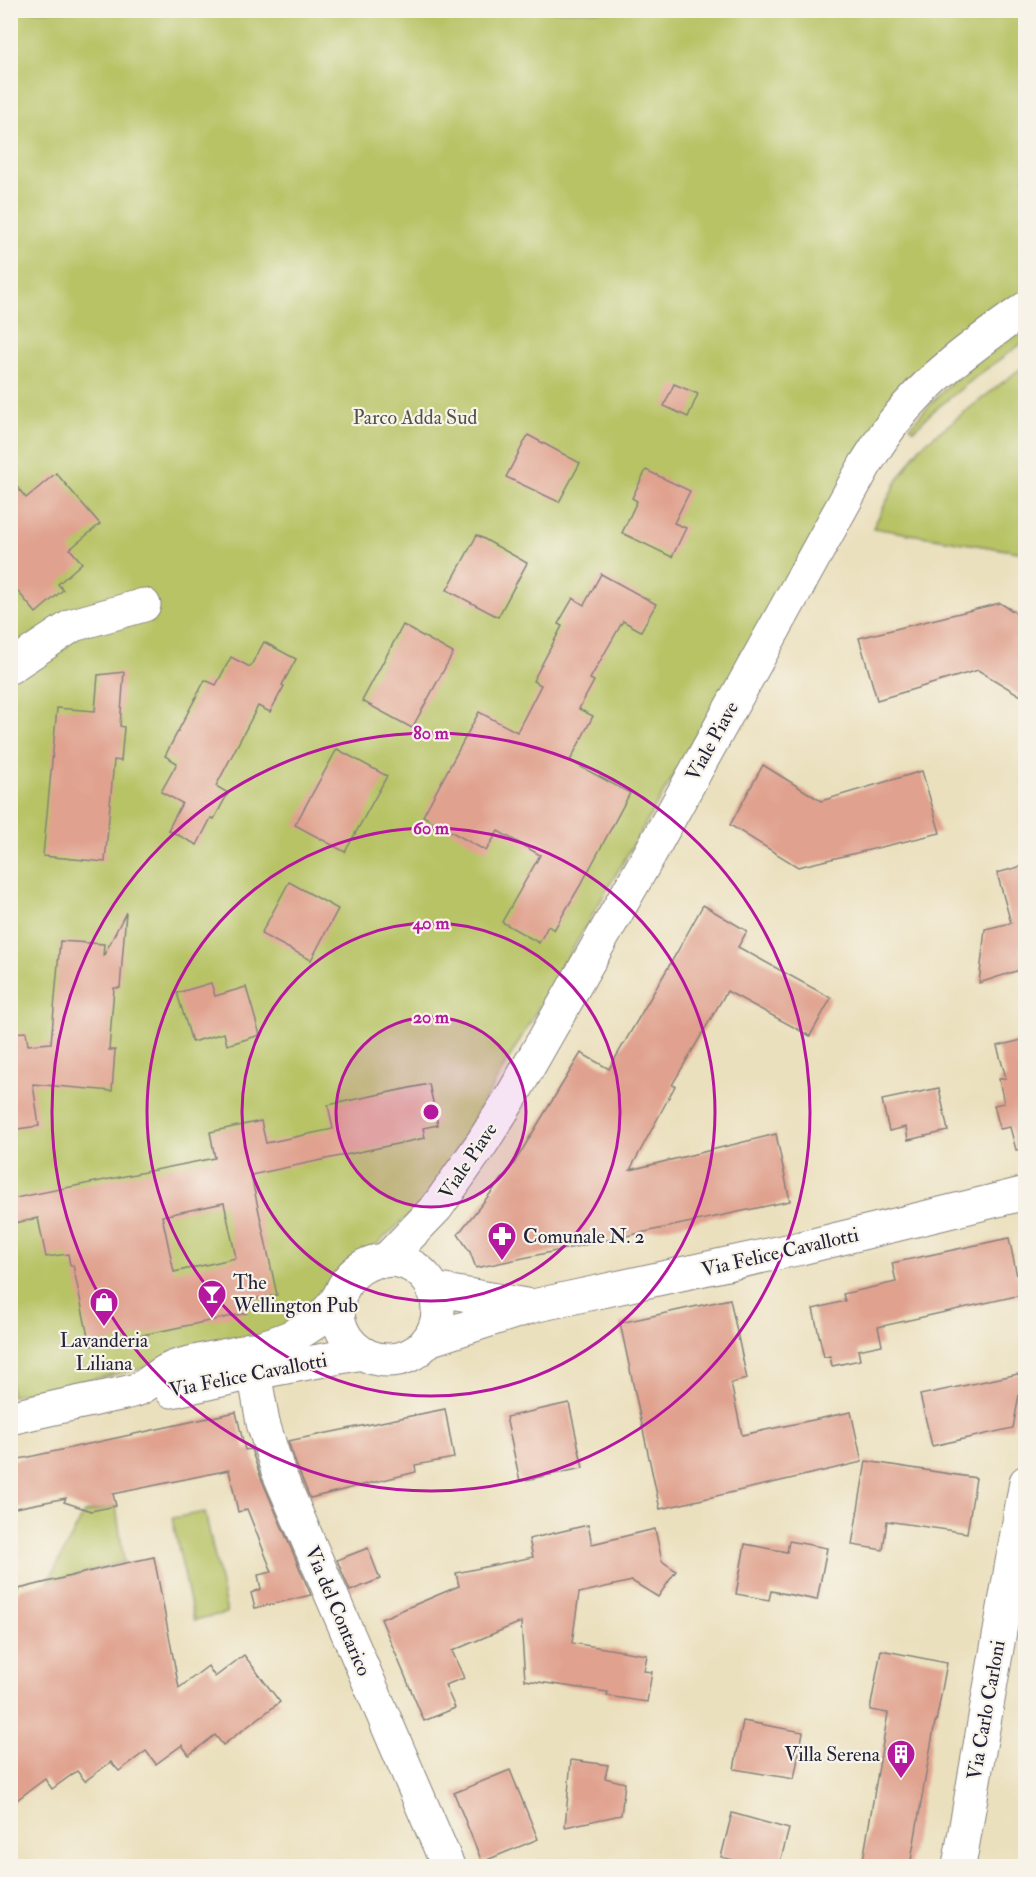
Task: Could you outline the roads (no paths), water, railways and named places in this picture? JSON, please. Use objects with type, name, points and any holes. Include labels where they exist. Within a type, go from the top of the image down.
[{"type":"street","name":"Viale Piave","points":[[385,1261],[436,1208],[482,1143],[545,1040],[881,440],[916,397],[953,361],[1026,308]]},
{"type":"street","points":[[10,667],[73,626],[144,605]]},
{"type":"street","name":"Via Felice Cavallotti","points":[[428,1340],[533,1306],[801,1248],[1026,1193]]},
{"type":"street","name":"Viale Piave","points":[[426,1280],[436,1208]]},
{"type":"street","points":[[385,1261],[404,1263],[426,1280],[437,1306],[437,1315],[433,1332],[418,1350],[395,1360],[382,1360],[362,1353],[347,1339],[341,1329],[338,1311],[341,1293],[352,1275],[360,1269],[369,1264],[385,1261]]},
{"type":"street","name":"Via Felice Cavallotti","points":[[426,1280],[533,1306]]},
{"type":"street","name":"Via Felice Cavallotti","points":[[252,1361],[313,1325],[333,1307],[341,1293]]},
{"type":"street","name":"Via Felice Cavallotti","points":[[10,1418],[135,1390],[165,1371],[252,1361],[362,1353]]},
{"type":"street","name":"Via del Contarico","points":[[252,1361],[263,1423],[278,1471],[448,1866]]},
{"type":"street","name":"Via Carlo Carloni","points":[[959,1866],[1020,1542],[1026,1482]]},
{"type":"place","name":"Comunale N. 2","points":[[502,1262]]},
{"type":"place","name":"The Wellington Pub","points":[[212,1320]]},
{"type":"place","name":"Lavanderia Liliana","points":[[104,1328]]},
{"type":"place","name":"Villa Serena","points":[[901,1780]]},
{"type":"park label","name":"Parco Adda Sud","points":[[415,417]]}]
